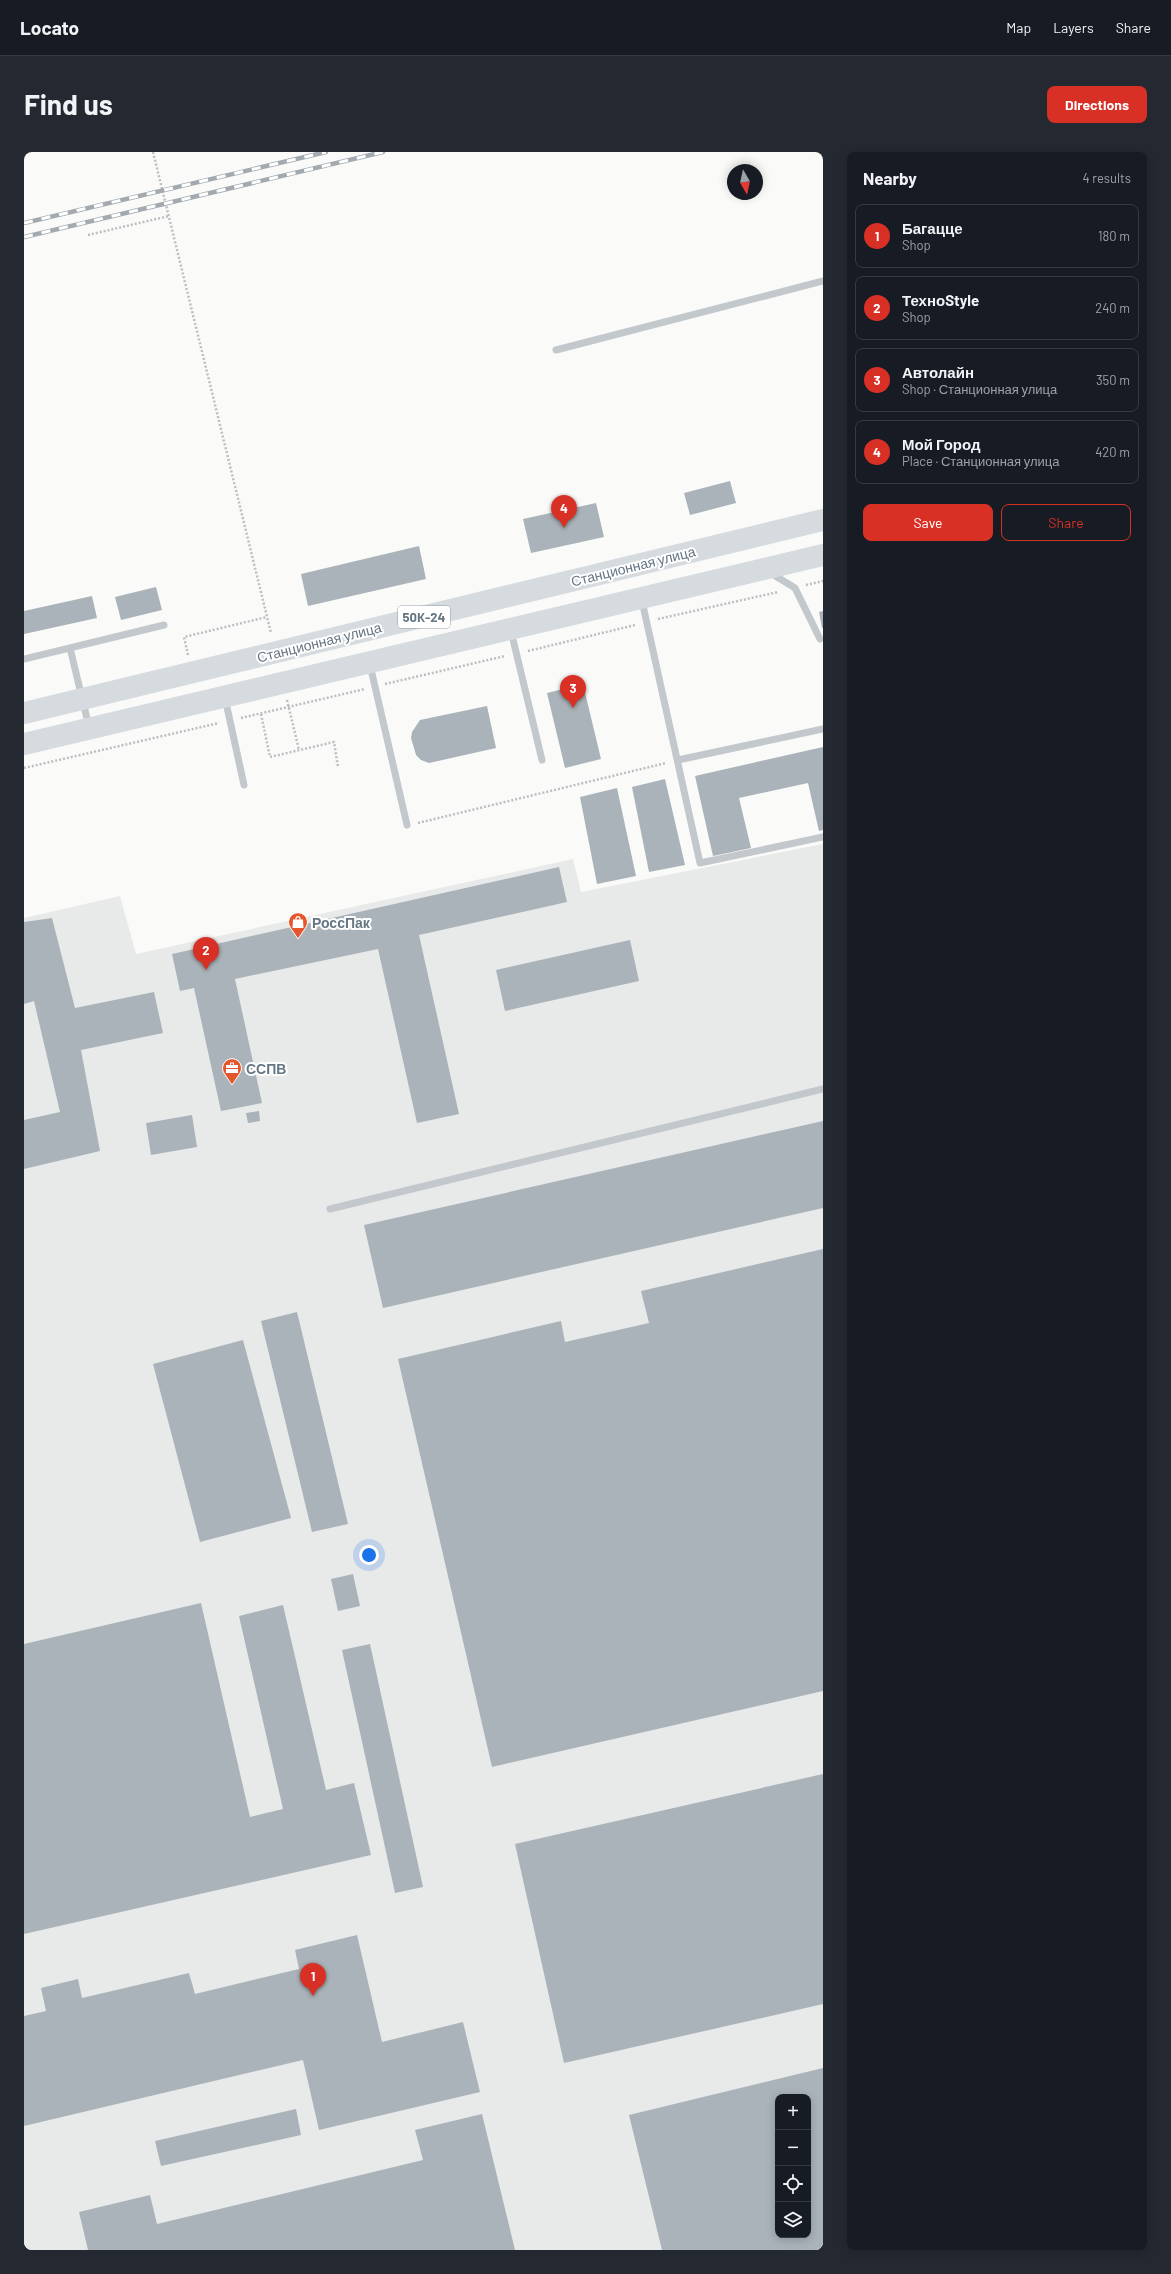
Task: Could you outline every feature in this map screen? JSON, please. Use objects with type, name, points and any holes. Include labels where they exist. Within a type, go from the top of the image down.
[{"type":"main road","name":"Станционная улица","points":[[24,713],[823,520]]},
{"type":"main road","name":"50К-24","points":[[24,744],[762,568],[823,555]]},
{"type":"lane","points":[[556,350],[823,281]]},
{"type":"lane","points":[[762,568],[795,588],[820,639]]},
{"type":"lane","points":[[641,598],[700,863],[823,837]]},
{"type":"lane","points":[[24,659],[164,625]]},
{"type":"lane","points":[[511,629],[542,760]]},
{"type":"lane","points":[[70,648],[90,728]]},
{"type":"lane","points":[[370,661],[407,825]]},
{"type":"lane","points":[[225,696],[244,785]]},
{"type":"lane","points":[[678,760],[823,729]]},
{"type":"lane","points":[[330,1209],[823,1089]]},
{"type":"path","points":[[153,152],[272,639]]},
{"type":"path","points":[[88,235],[169,216]]},
{"type":"path","points":[[24,768],[260,714],[823,581]]},
{"type":"path","points":[[184,637],[267,617]]},
{"type":"path","points":[[286,698],[299,750]]},
{"type":"path","points":[[260,714],[270,757],[334,742],[338,767]]},
{"type":"path","points":[[407,825],[678,760]]},
{"type":"shaded area","points":[[823,844],[823,2250],[24,2250],[24,918],[120,896],[136,954],[573,859],[581,892]]},
{"type":"building","points":[[730,481],[736,503],[690,515],[684,493]]},
{"type":"building","points":[[596,503],[604,537],[531,553],[523,519]]},
{"type":"building","points":[[419,546],[426,579],[308,606],[301,574]]},
{"type":"building","points":[[156,587],[162,610],[121,620],[115,597]]},
{"type":"building","points":[[92,596],[97,618],[24,634],[24,611]]},
{"type":"building","points":[[823,611],[823,628],[822,628],[819,612]]},
{"type":"building","points":[[583,684],[601,759],[565,768],[547,693]]},
{"type":"building","points":[[487,706],[496,748],[429,763],[421,760],[416,755],[411,738],[412,732],[420,720]]},
{"type":"building","points":[[823,747],[823,830],[819,831],[808,783],[739,798],[751,848],[713,856],[695,776]]},
{"type":"building","points":[[665,779],[685,865],[649,872],[632,787]]},
{"type":"building","points":[[617,788],[636,876],[597,884],[580,797]]},
{"type":"building","points":[[559,867],[567,902],[419,935],[459,1114],[417,1123],[378,949],[235,979],[262,1103],[221,1111],[194,988],[180,991],[172,954]]},
{"type":"building","points":[[52,918],[75,1008],[154,992],[163,1033],[81,1050],[100,1151],[24,1169],[24,1120],[60,1112],[34,1001],[24,1004],[24,922]]},
{"type":"building","points":[[630,940],[639,981],[505,1011],[496,970]]},
{"type":"building","points":[[259,1111],[260,1121],[248,1123],[246,1113]]},
{"type":"building","points":[[192,1115],[197,1147],[151,1155],[146,1123]]},
{"type":"building","points":[[823,1121],[823,1208],[383,1308],[364,1225]]},
{"type":"building","points":[[823,1249],[823,1691],[492,1767],[398,1359],[561,1321],[565,1342],[649,1323],[641,1291]]},
{"type":"building","points":[[297,1312],[348,1524],[312,1532],[261,1321]]},
{"type":"building","points":[[243,1340],[291,1518],[200,1542],[153,1364]]},
{"type":"building","points":[[353,1574],[360,1606],[338,1611],[331,1579]]},
{"type":"building","points":[[201,1603],[250,1817],[283,1809],[239,1616],[283,1605],[326,1790],[354,1783],[371,1855],[24,1934],[24,1644]]},
{"type":"building","points":[[370,1644],[423,1887],[395,1893],[342,1650]]},
{"type":"building","points":[[823,1774],[823,2004],[564,2063],[515,1844]]},
{"type":"building","points":[[357,1935],[382,2042],[463,2022],[480,2092],[319,2130],[303,2060],[24,2126],[24,2016],[46,2011],[41,1988],[78,1979],[82,1998],[189,1973],[195,1994],[299,1969],[295,1950]]},
{"type":"building","points":[[823,2068],[823,2250],[662,2250],[629,2115]]},
{"type":"building","points":[[296,2109],[301,2135],[161,2166],[155,2141]]},
{"type":"building","points":[[482,2114],[515,2250],[88,2250],[79,2212],[150,2195],[157,2224],[423,2160],[415,2130]]},
{"type":"railway","points":[[24,223],[326,152]]},
{"type":"railway","points":[[24,237],[383,152]]},
{"type":"place","name":"Мой Город","points":[[564,528]]},
{"type":"place","name":"Автолайн","points":[[573,708]]},
{"type":"place","name":"РоссПак","points":[[298,939]]},
{"type":"place","name":"ТехноStyle","points":[[206,970]]},
{"type":"place","name":"ССПВ","points":[[232,1085]]},
{"type":"place","name":"Багацце","points":[[313,1996]]}]
